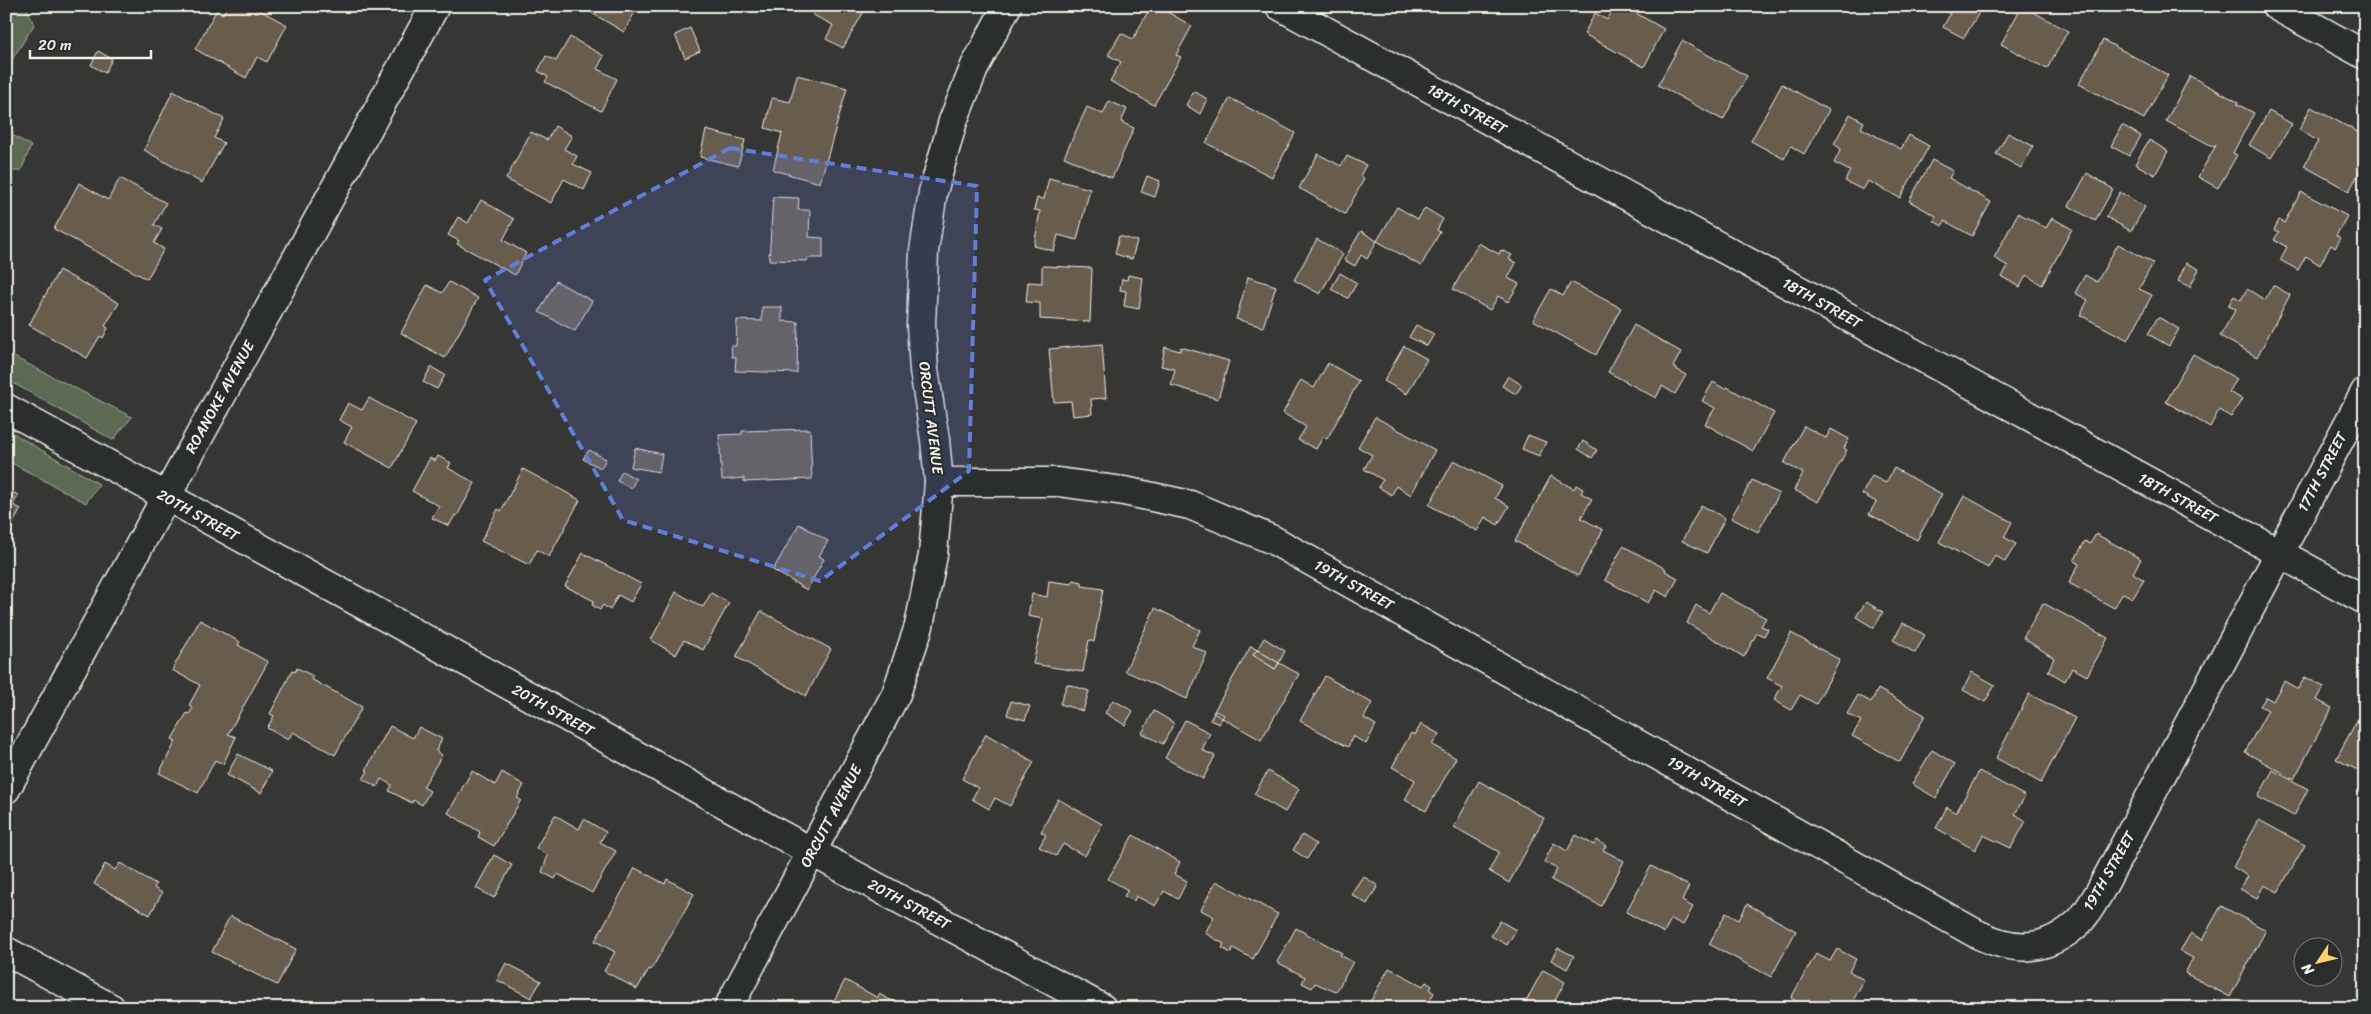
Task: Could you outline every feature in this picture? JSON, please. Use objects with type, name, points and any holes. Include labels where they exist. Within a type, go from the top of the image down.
[{"type":"street","name":"ROANOKE AVENUE","points":[[6,789],[435,6]]},
{"type":"street","name":"ORCUTT AVENUE","points":[[728,1008],[896,694],[919,626],[933,555],[939,482],[935,440],[924,370],[921,325],[924,251],[933,192],[953,121],[975,66],[1007,6]]},
{"type":"street","name":"18TH STREET","points":[[1280,6],[2365,600]]},
{"type":"street","points":[[2276,6],[2365,55]]},
{"type":"street","name":"17TH STREET","points":[[2278,553],[2365,392]]},
{"type":"street","name":"20TH STREET","points":[[6,408],[812,852],[1102,1008]]},
{"type":"street","name":"19TH STREET","points":[[939,482],[1058,482],[1124,491],[1190,505],[1273,540],[1974,934],[1997,944],[2019,947],[2049,943],[2080,921],[2099,892],[2278,553]]},
{"type":"street","points":[[6,951],[111,1008]]},
{"type":"highlighted area","points":[[730,148],[977,186],[969,471],[820,581],[623,520],[485,280]]},
{"type":"green space","points":[[6,6],[26,6],[34,25],[6,69]]},
{"type":"green space","points":[[6,131],[31,146],[21,171],[6,171]]},
{"type":"green space","points":[[6,353],[132,417],[113,440],[6,379]]},
{"type":"green space","points":[[6,429],[99,484],[86,503],[6,460]]},
{"type":"building","points":[[227,6],[252,6],[287,25],[267,62],[257,57],[246,78],[195,49],[216,11],[223,14]]},
{"type":"building","points":[[580,6],[638,6],[624,32]]},
{"type":"building","points":[[818,6],[867,6],[843,48],[826,39],[833,25],[813,15]]},
{"type":"building","points":[[1151,6],[1157,6],[1192,26],[1176,55],[1181,57],[1154,105],[1110,81],[1121,62],[1108,55],[1121,33],[1133,39]]},
{"type":"building","points":[[1615,6],[1623,6],[1664,29],[1644,67],[1584,34],[1595,13],[1607,20]]},
{"type":"building","points":[[1937,6],[1983,6],[1964,38],[1943,27],[1950,14]]},
{"type":"building","points":[[2022,6],[2068,31],[2047,69],[2001,44]]},
{"type":"building","points":[[690,28],[700,51],[685,58],[675,35]]},
{"type":"building","points":[[570,37],[604,56],[597,69],[617,79],[601,111],[545,82],[548,77],[538,71],[546,56],[556,61]]},
{"type":"building","points":[[2103,40],[2168,75],[2144,119],[2079,84]]},
{"type":"building","points":[[1682,41],[1747,76],[1723,120],[1658,85]]},
{"type":"building","points":[[98,51],[112,59],[105,73],[91,65]]},
{"type":"building","points":[[797,75],[847,88],[820,183],[773,170],[782,133],[765,128],[772,98],[790,102]]},
{"type":"building","points":[[2190,76],[2238,102],[2237,104],[2254,113],[2233,153],[2237,155],[2218,188],[2198,177],[2216,145],[2214,147],[2166,121]]},
{"type":"building","points":[[1782,84],[1829,110],[1804,154],[1791,146],[1784,159],[1751,141]]},
{"type":"building","points":[[173,91],[224,119],[214,138],[224,143],[202,183],[144,150]]},
{"type":"building","points":[[1194,91],[1207,99],[1200,114],[1186,105]]},
{"type":"building","points":[[1230,98],[1295,133],[1272,177],[1206,143]]},
{"type":"building","points":[[1109,101],[1127,109],[1121,122],[1134,128],[1112,178],[1064,157],[1087,107],[1103,114]]},
{"type":"building","points":[[2311,107],[2365,136],[2365,174],[2360,171],[2349,191],[2304,166],[2318,141],[2299,130]]},
{"type":"building","points":[[2269,111],[2292,124],[2271,158],[2249,145]]},
{"type":"building","points":[[1850,114],[1864,122],[1861,128],[1901,149],[1909,135],[1929,146],[1900,198],[1868,181],[1863,190],[1845,181],[1850,171],[1834,163],[1841,149],[1834,144]]},
{"type":"building","points":[[2122,125],[2141,136],[2129,156],[2111,146]]},
{"type":"building","points":[[555,126],[572,136],[564,149],[577,156],[573,164],[592,173],[584,190],[564,179],[551,203],[506,179],[531,132],[547,140]]},
{"type":"building","points":[[706,130],[745,140],[738,166],[700,157]]},
{"type":"building","points":[[2008,133],[2033,146],[2021,168],[1996,154]]},
{"type":"building","points":[[2149,140],[2168,151],[2155,175],[2135,164]]},
{"type":"building","points":[[1318,154],[1341,166],[1347,156],[1366,165],[1360,176],[1364,179],[1345,214],[1299,188]]},
{"type":"building","points":[[1932,160],[1953,171],[1949,178],[1991,202],[1972,236],[1945,221],[1942,226],[1934,221],[1936,216],[1909,201]]},
{"type":"building","points":[[2087,173],[2113,189],[2095,221],[2069,206]]},
{"type":"building","points":[[1147,176],[1160,181],[1155,197],[1141,192]]},
{"type":"building","points":[[120,178],[166,203],[154,225],[162,229],[154,243],[164,249],[147,279],[54,229],[79,183],[108,200]]},
{"type":"building","points":[[1049,178],[1090,189],[1077,240],[1058,235],[1054,251],[1034,246],[1040,211],[1034,210],[1037,198],[1044,199]]},
{"type":"building","points":[[2120,192],[2145,207],[2131,231],[2106,217]]},
{"type":"building","points":[[2301,192],[2347,216],[2336,236],[2341,238],[2335,248],[2331,245],[2320,265],[2306,256],[2298,270],[2280,260],[2287,247],[2274,240],[2279,232],[2274,230],[2279,220],[2284,223]]},
{"type":"building","points":[[773,197],[799,198],[798,210],[810,210],[809,237],[823,238],[823,258],[808,258],[807,261],[769,260]]},
{"type":"building","points":[[481,200],[514,219],[503,240],[526,253],[515,275],[457,244],[459,241],[448,235],[458,217],[468,223]]},
{"type":"building","points":[[1397,207],[1418,219],[1425,208],[1443,219],[1437,230],[1440,232],[1421,266],[1377,241]]},
{"type":"building","points":[[2018,213],[2046,228],[2052,218],[2072,229],[2042,285],[2026,275],[2020,287],[2002,277],[2008,266],[1994,258]]},
{"type":"building","points":[[1361,231],[1377,241],[1367,259],[1361,255],[1355,266],[1344,260]]},
{"type":"building","points":[[1119,236],[1137,241],[1132,259],[1115,254]]},
{"type":"building","points":[[1317,239],[1343,254],[1320,294],[1294,280]]},
{"type":"building","points":[[1478,243],[1499,254],[1501,250],[1512,255],[1509,259],[1516,263],[1508,278],[1519,284],[1508,302],[1498,296],[1490,310],[1453,289]]},
{"type":"building","points":[[2118,244],[2153,263],[2139,289],[2152,295],[2128,340],[2080,315],[2088,300],[2075,293],[2085,275],[2097,282]]},
{"type":"building","points":[[2186,263],[2199,269],[2190,287],[2178,281]]},
{"type":"building","points":[[1042,266],[1092,268],[1090,322],[1040,319],[1040,303],[1026,302],[1028,282],[1042,283]]},
{"type":"building","points":[[59,270],[119,303],[105,326],[108,328],[103,338],[100,336],[87,358],[29,325]]},
{"type":"building","points":[[1340,273],[1357,283],[1348,298],[1331,289]]},
{"type":"building","points":[[1128,275],[1143,278],[1139,309],[1124,306],[1126,291],[1120,290],[1122,279],[1127,280]]},
{"type":"building","points":[[1248,277],[1276,286],[1263,327],[1236,319]]},
{"type":"building","points":[[556,281],[592,301],[575,331],[539,312]]},
{"type":"building","points":[[449,282],[478,298],[445,358],[401,333],[427,285],[442,293]]},
{"type":"building","points":[[1571,282],[1621,308],[1596,355],[1533,320],[1551,289],[1563,296]]},
{"type":"building","points":[[2273,285],[2290,295],[2257,357],[2220,336],[2236,309],[2228,306],[2234,296],[2241,300],[2247,289],[2265,300]]},
{"type":"building","points":[[762,307],[782,307],[782,321],[798,322],[797,373],[735,371],[736,357],[732,357],[731,346],[736,346],[737,320],[762,321]]},
{"type":"building","points":[[2158,317],[2179,329],[2169,346],[2148,334]]},
{"type":"building","points":[[1416,325],[1434,334],[1427,346],[1409,337]]},
{"type":"building","points":[[1634,325],[1681,352],[1673,367],[1686,375],[1675,394],[1662,386],[1656,398],[1608,372]]},
{"type":"building","points":[[1102,344],[1106,398],[1091,399],[1092,414],[1073,416],[1071,401],[1054,402],[1049,349]]},
{"type":"building","points":[[1404,346],[1427,359],[1407,394],[1384,381]]},
{"type":"building","points":[[1165,347],[1180,351],[1181,347],[1229,361],[1218,399],[1171,385],[1175,369],[1161,366]]},
{"type":"building","points":[[2193,354],[2237,379],[2229,392],[2242,399],[2231,417],[2219,410],[2210,427],[2166,402]]},
{"type":"building","points":[[1328,363],[1359,381],[1327,439],[1323,437],[1316,449],[1298,440],[1306,427],[1283,413],[1301,380],[1314,388]]},
{"type":"building","points":[[431,367],[445,375],[437,389],[423,382]]},
{"type":"building","points":[[1508,376],[1522,385],[1516,394],[1502,386]]},
{"type":"building","points":[[1713,382],[1725,389],[1727,387],[1774,413],[1753,451],[1705,424],[1715,408],[1702,401]]},
{"type":"building","points":[[369,398],[416,424],[392,468],[344,442],[352,427],[339,420],[348,403],[362,410]]},
{"type":"building","points":[[1375,417],[1435,450],[1411,495],[1396,486],[1392,495],[1378,487],[1383,480],[1364,469],[1372,455],[1358,447]]},
{"type":"building","points":[[1804,426],[1826,438],[1831,429],[1849,439],[1844,448],[1847,450],[1818,502],[1794,490],[1803,473],[1784,463]]},
{"type":"building","points":[[810,429],[812,479],[744,482],[744,478],[722,480],[719,435],[742,434],[742,431]]},
{"type":"building","points":[[1528,435],[1546,442],[1539,456],[1522,449]]},
{"type":"building","points":[[1583,441],[1597,450],[1592,458],[1578,449]]},
{"type":"building","points":[[635,448],[662,454],[659,472],[631,467]]},
{"type":"building","points":[[589,450],[606,459],[601,468],[583,459]]},
{"type":"building","points":[[438,456],[451,463],[448,468],[475,483],[457,516],[455,515],[449,526],[432,518],[439,506],[412,491],[430,458],[435,461]]},
{"type":"building","points":[[1454,460],[1502,486],[1495,498],[1509,506],[1498,525],[1485,517],[1477,531],[1429,505]]},
{"type":"building","points":[[1894,468],[1942,494],[1917,540],[1869,514],[1876,502],[1862,494],[1872,476],[1886,483]]},
{"type":"building","points":[[523,469],[580,500],[549,557],[537,550],[529,565],[481,541],[498,509],[501,511]]},
{"type":"building","points":[[622,471],[636,479],[631,488],[617,481]]},
{"type":"building","points":[[1551,476],[1574,489],[1576,485],[1583,489],[1581,493],[1592,499],[1581,518],[1603,530],[1578,576],[1515,541]]},
{"type":"building","points":[[1752,480],[1779,494],[1758,532],[1731,518]]},
{"type":"building","points":[[6,489],[18,495],[13,505],[21,509],[9,530],[6,528]]},
{"type":"building","points":[[1964,496],[2012,522],[2004,537],[2016,544],[2005,562],[1995,555],[1988,568],[1939,542]]},
{"type":"building","points":[[1701,505],[1725,518],[1707,553],[1682,541]]},
{"type":"building","points":[[799,524],[828,541],[819,556],[824,559],[807,590],[773,570]]},
{"type":"building","points":[[2096,534],[2141,559],[2133,573],[2144,580],[2133,598],[2123,593],[2114,608],[2069,583],[2079,564],[2074,561],[2085,541],[2090,544]]},
{"type":"building","points":[[1623,546],[1666,569],[1665,571],[1678,578],[1668,597],[1656,590],[1648,603],[1605,580]]},
{"type":"building","points":[[583,553],[641,584],[631,602],[618,595],[610,610],[603,605],[600,610],[592,605],[594,601],[565,586]]},
{"type":"building","points":[[1073,580],[1082,582],[1082,586],[1103,589],[1094,642],[1089,640],[1083,672],[1033,664],[1043,619],[1028,616],[1032,594],[1047,597],[1049,581],[1072,584]]},
{"type":"building","points":[[676,592],[703,607],[711,593],[729,603],[703,650],[684,640],[676,655],[651,640]]},
{"type":"building","points":[[1720,593],[1766,618],[1761,626],[1768,629],[1764,636],[1757,633],[1744,657],[1687,623],[1696,605],[1709,613]]},
{"type":"building","points":[[1866,602],[1883,612],[1874,628],[1856,617]]},
{"type":"building","points":[[2043,603],[2108,638],[2087,676],[2072,668],[2065,681],[2048,671],[2054,658],[2023,638]]},
{"type":"building","points":[[1155,608],[1200,630],[1192,646],[1207,653],[1187,699],[1125,671]]},
{"type":"building","points":[[761,611],[831,649],[806,696],[736,657]]},
{"type":"building","points":[[200,620],[240,642],[238,645],[268,662],[228,734],[236,737],[223,764],[215,760],[198,793],[159,773],[176,741],[172,739],[187,713],[189,714],[193,708],[189,705],[200,685],[172,670]]},
{"type":"building","points":[[1903,623],[1925,635],[1915,653],[1893,640]]},
{"type":"building","points":[[1791,633],[1840,660],[1816,704],[1800,695],[1791,710],[1774,700],[1782,686],[1767,678]]},
{"type":"building","points":[[1264,638],[1285,651],[1279,663],[1257,650]]},
{"type":"building","points":[[1251,646],[1257,650],[1253,655],[1275,669],[1279,663],[1299,674],[1261,740],[1222,718],[1224,715],[1215,711],[1213,713]]},
{"type":"building","points":[[1257,650],[1279,663],[1275,669],[1253,655]]},
{"type":"building","points":[[297,668],[313,676],[311,679],[362,707],[335,755],[293,732],[288,740],[267,728],[274,716],[270,714],[292,671],[295,672]]},
{"type":"building","points":[[1972,672],[1995,685],[1985,702],[1963,690]]},
{"type":"building","points":[[1325,676],[1372,703],[1364,718],[1376,725],[1366,744],[1353,736],[1348,747],[1300,721]]},
{"type":"building","points":[[2305,677],[2324,687],[2317,700],[2332,708],[2294,779],[2245,752],[2268,710],[2260,706],[2266,697],[2273,701],[2284,681],[2298,689]]},
{"type":"building","points":[[1067,684],[1089,691],[1083,711],[1060,704]]},
{"type":"building","points":[[1878,689],[1925,715],[1900,762],[1852,736],[1861,721],[1847,714],[1858,695],[1871,702]]},
{"type":"building","points":[[2029,694],[2075,718],[2041,783],[1996,758]]},
{"type":"building","points":[[1113,700],[1133,711],[1125,725],[1105,713]]},
{"type":"building","points":[[1011,701],[1030,706],[1025,720],[1007,715]]},
{"type":"building","points":[[1154,711],[1174,723],[1163,744],[1142,733]]},
{"type":"building","points":[[1214,713],[1222,718],[1219,724],[1210,720]]},
{"type":"building","points":[[2361,713],[2365,715],[2365,774],[2336,759]]},
{"type":"building","points":[[1185,720],[1210,733],[1202,750],[1215,756],[1203,779],[1165,758]]},
{"type":"building","points":[[1421,724],[1439,734],[1432,745],[1456,758],[1426,811],[1405,800],[1415,780],[1392,767],[1411,733],[1415,735]]},
{"type":"building","points":[[390,726],[413,738],[419,727],[442,739],[436,751],[442,755],[423,787],[430,791],[422,805],[413,800],[412,803],[389,791],[392,785],[381,779],[377,787],[363,779]]},
{"type":"building","points":[[986,734],[1034,762],[1010,806],[995,798],[989,809],[972,799],[978,788],[962,779]]},
{"type":"building","points":[[1932,750],[1955,764],[1936,798],[1912,784]]},
{"type":"building","points":[[238,754],[272,771],[261,793],[227,775]]},
{"type":"building","points":[[2273,770],[2308,789],[2294,816],[2258,797]]},
{"type":"building","points":[[472,771],[495,785],[502,772],[524,785],[517,798],[521,800],[494,846],[478,837],[480,832],[448,813]]},
{"type":"building","points":[[1268,771],[1299,789],[1285,812],[1254,794]]},
{"type":"building","points":[[1979,771],[2025,796],[2015,814],[2026,821],[2011,848],[1983,835],[1975,850],[1936,828],[1947,807],[1956,813]]},
{"type":"building","points":[[1479,781],[1544,818],[1509,883],[1489,871],[1499,852],[1454,827]]},
{"type":"building","points":[[1058,799],[1102,824],[1085,856],[1063,844],[1056,856],[1039,847],[1046,835],[1041,832]]},
{"type":"building","points":[[555,815],[579,829],[584,819],[606,832],[600,842],[616,851],[592,893],[558,874],[555,879],[542,872],[548,855],[536,848]]},
{"type":"building","points":[[2259,820],[2305,845],[2278,892],[2264,885],[2257,898],[2240,889],[2248,876],[2233,867]]},
{"type":"building","points":[[1133,835],[1180,862],[1174,874],[1187,881],[1178,899],[1164,891],[1155,906],[1136,896],[1134,901],[1124,896],[1128,890],[1108,879]]},
{"type":"building","points":[[1302,835],[1316,844],[1307,859],[1293,850]]},
{"type":"building","points":[[1576,835],[1594,845],[1597,840],[1606,846],[1603,850],[1624,861],[1601,906],[1551,880],[1557,869],[1544,862],[1554,843],[1567,851]]},
{"type":"building","points":[[494,855],[512,865],[494,898],[476,888]]},
{"type":"building","points":[[120,863],[156,884],[154,888],[162,893],[150,915],[94,884],[105,864],[115,870]]},
{"type":"building","points":[[1651,866],[1689,886],[1682,901],[1693,907],[1683,925],[1671,919],[1664,933],[1626,912]]},
{"type":"building","points":[[635,868],[665,884],[667,879],[694,894],[651,970],[649,969],[637,989],[604,971],[615,952],[595,941]]},
{"type":"building","points":[[1363,876],[1378,886],[1367,904],[1351,894]]},
{"type":"building","points":[[1216,881],[1278,914],[1253,959],[1233,948],[1231,953],[1222,948],[1224,944],[1205,933],[1214,917],[1201,910]]},
{"type":"building","points":[[1747,904],[1796,931],[1771,977],[1709,944],[1726,913],[1739,920]]},
{"type":"building","points":[[2221,906],[2266,930],[2230,997],[2185,973],[2193,958],[2180,951],[2191,933],[2202,940]]},
{"type":"building","points":[[230,916],[296,949],[277,985],[212,952]]},
{"type":"building","points":[[1500,921],[1516,930],[1507,945],[1491,936]]},
{"type":"building","points":[[1296,928],[1342,953],[1340,955],[1353,962],[1336,992],[1315,983],[1312,988],[1302,983],[1305,977],[1277,962]]},
{"type":"building","points":[[1558,948],[1574,956],[1567,969],[1551,960]]},
{"type":"building","points":[[1837,949],[1856,959],[1849,971],[1864,980],[1849,1008],[1808,1008],[1791,998],[1816,954],[1830,961]]},
{"type":"building","points":[[506,963],[541,981],[531,998],[497,980]]},
{"type":"building","points":[[1389,968],[1423,986],[1426,982],[1432,986],[1430,990],[1434,993],[1426,1008],[1373,1008],[1375,1005],[1370,1002]]},
{"type":"building","points":[[1543,970],[1565,982],[1551,1008],[1534,1008],[1525,1003]]},
{"type":"building","points":[[845,980],[878,998],[879,994],[902,1006],[830,1008]]}]
